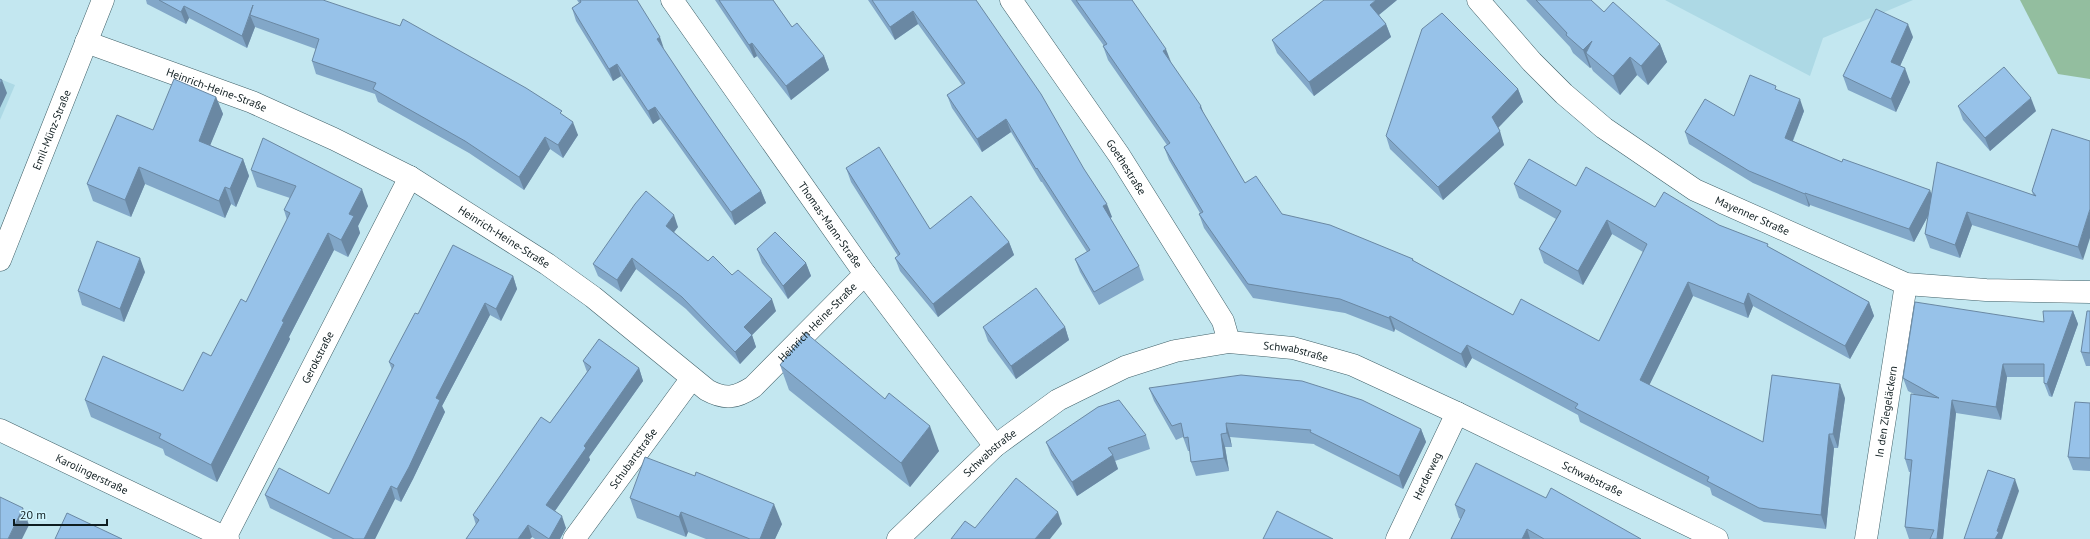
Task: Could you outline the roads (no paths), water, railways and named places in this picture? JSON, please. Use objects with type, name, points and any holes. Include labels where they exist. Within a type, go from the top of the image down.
[{"type":"street","name":"Emil-Münz-Straße","points":[[0,260],[103,0]]},
{"type":"street","name":"Thomas-Mann-Straße","points":[[672,0],[865,274],[995,446]]},
{"type":"street","name":"Goethestraße","points":[[1011,0],[1119,155],[1223,321],[1229,342]]},
{"type":"street","name":"Mayenner Straße","points":[[1478,0],[1532,62],[1564,94],[1604,128],[1694,190],[1906,284],[1986,290],[2090,292]]},
{"type":"street","name":"Heinrich-Heine-Straße","points":[[86,42],[252,102],[334,139],[410,177],[581,288],[692,378],[716,395],[740,396],[753,387],[865,274]]},
{"type":"street","name":"Gerokstraße","points":[[226,538],[410,177]]},
{"type":"street","name":"In den Ziegeläckern","points":[[1866,539],[1906,284]]},
{"type":"street","name":"Schwabstraße","points":[[898,539],[995,446],[1058,400],[1125,367],[1175,351],[1229,342],[1293,348],[1353,365],[1457,413],[1717,539]]},
{"type":"street","name":"Schubartstraße","points":[[574,539],[692,378]]},
{"type":"street","name":"Herderweg","points":[[1397,539],[1457,413]]},
{"type":"street","name":"Karolingerstraße","points":[[0,430],[226,538]]}]
